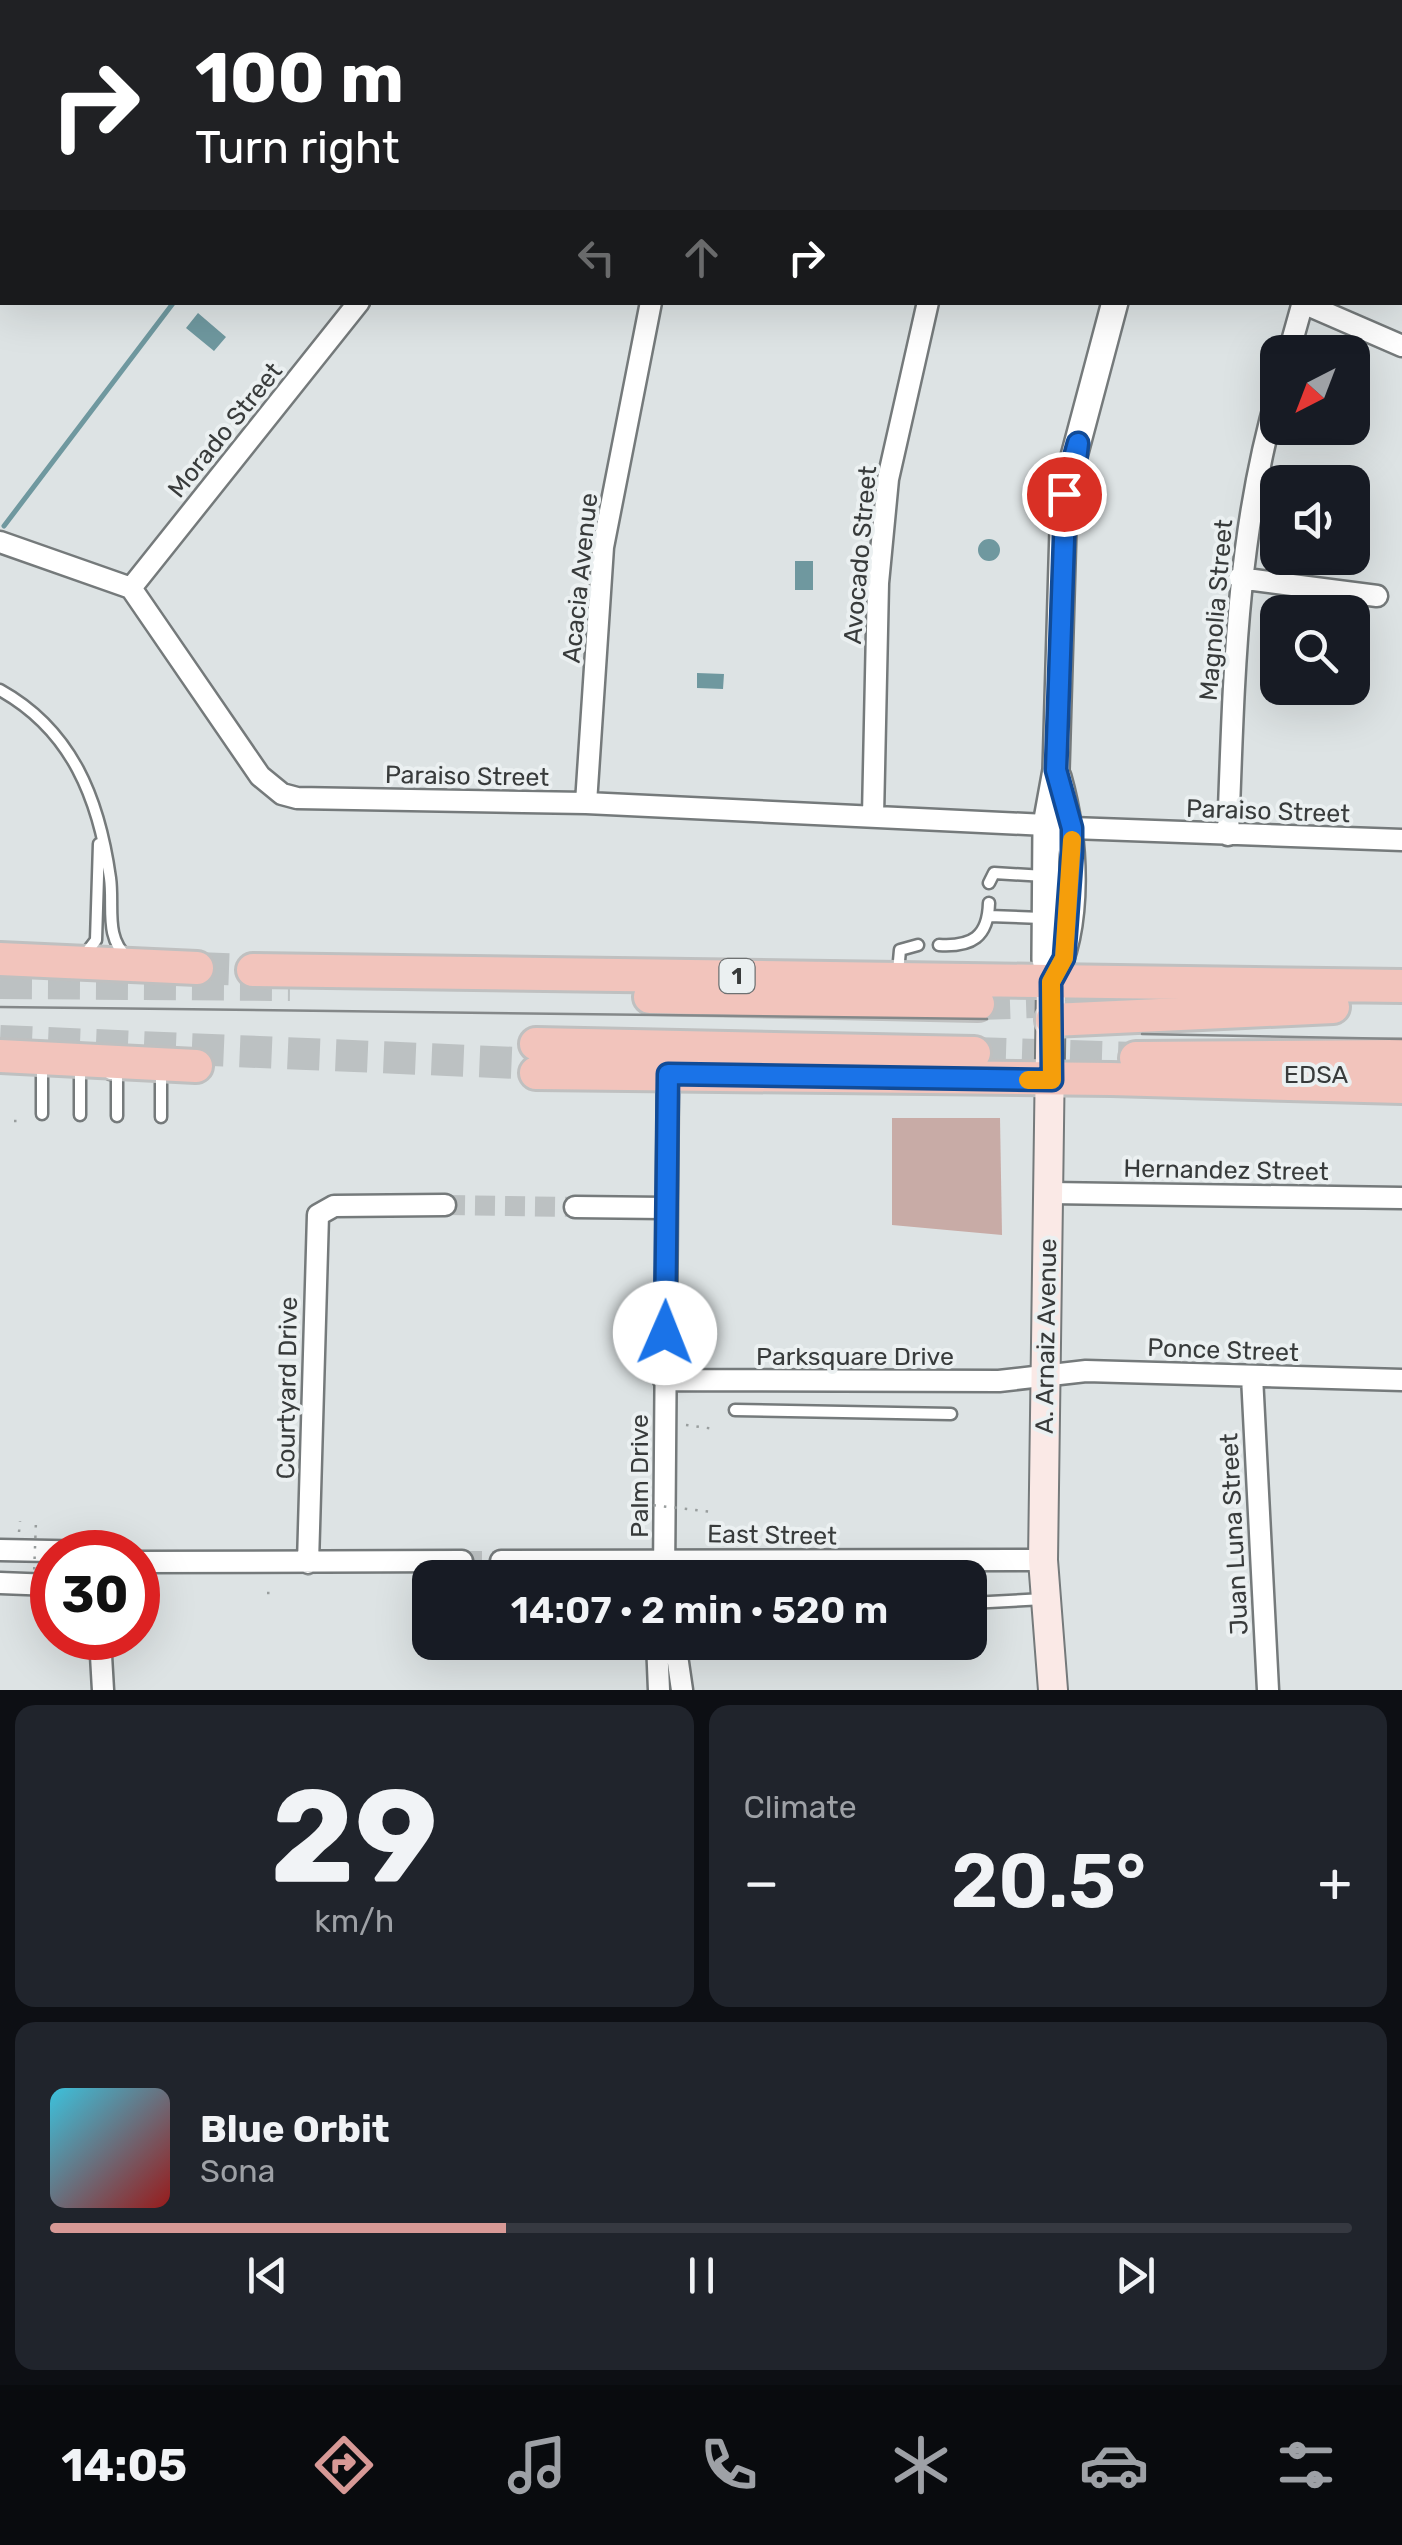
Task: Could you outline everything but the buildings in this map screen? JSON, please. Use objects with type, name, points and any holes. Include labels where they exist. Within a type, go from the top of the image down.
[{"type":"highway","points":[[0,959],[198,968]]},
{"type":"highway","name":"1","points":[[253,970],[898,978],[971,992],[1051,982],[1402,986]]},
{"type":"highway","points":[[423,972],[524,993],[971,992]]},
{"type":"highway","points":[[1052,1020],[1338,1006],[1402,997]]},
{"type":"highway","points":[[974,1053],[536,1058],[668,1074],[1402,1087]]},
{"type":"highway","points":[[1136,1058],[1402,1056]]},
{"type":"highway","points":[[0,1057],[196,1066]]},
{"type":"highway","name":"EDSA","points":[[1231,1073],[1402,1074]]},
{"type":"main road","name":"A. Arnaiz Avenue","points":[[1051,982],[1043,1560],[1053,1690]]},
{"type":"street","name":"Morado Street","points":[[131,588],[357,305]]},
{"type":"street","name":"Acacia Avenue","points":[[586,803],[603,547],[650,305]]},
{"type":"street","name":"Avocado Street","points":[[874,816],[878,583],[888,479],[927,305]]},
{"type":"street","points":[[1051,982],[1064,958],[1056,770],[1065,510],[1072,496],[1078,443],[1114,305]]},
{"type":"street","points":[[1294,335],[1302,305]]},
{"type":"street","points":[[1308,305],[1402,346]]},
{"type":"street","name":"Magnolia Street","points":[[1228,835],[1239,578],[1264,445]]},
{"type":"street","points":[[0,542],[131,588]]},
{"type":"street","points":[[1239,578],[1377,596]]},
{"type":"street","name":"Paraiso Street","points":[[131,588],[260,776],[282,794],[297,798],[586,803],[1402,840]]},
{"type":"street","points":[[1051,982],[1046,959],[1046,876],[1059,826]]},
{"type":"street","name":"Palm Drive","points":[[664,1560],[664,1380],[655,1333],[665,1208],[668,1074]]},
{"type":"street","name":"Hernandez Street","points":[[1050,1193],[1402,1198]]},
{"type":"street","name":"Courtyard Drive","points":[[308,1563],[318,1215],[334,1206],[445,1205]]},
{"type":"street","points":[[575,1207],[665,1208]]},
{"type":"street","name":"Ponce Street","points":[[1044,1379],[1086,1371],[1402,1380]]},
{"type":"street","name":"Juan Luna Street","points":[[1252,1376],[1268,1690]]},
{"type":"street","name":"Parksquare Drive","points":[[664,1380],[1044,1379]]},
{"type":"street","points":[[0,1550],[30,1551]]},
{"type":"street","name":"East Street","points":[[987,1561],[1043,1560]]},
{"type":"street","points":[[160,1562],[412,1562]]},
{"type":"street","points":[[0,1583],[30,1584]]},
{"type":"street","points":[[101,1660],[103,1690]]},
{"type":"street","points":[[658,1660],[659,1690]]},
{"type":"street","points":[[678,1660],[682,1690]]},
{"type":"lane","points":[[0,690],[38,713],[57,732],[84,777],[110,878],[113,941],[124,956],[140,965]]},
{"type":"lane","points":[[76,962],[96,940],[100,833]]},
{"type":"lane","points":[[989,883],[994,872],[1046,876]]},
{"type":"lane","points":[[940,946],[962,946],[980,936],[989,909],[1046,918]]},
{"type":"lane","points":[[898,978],[900,950],[918,945]]},
{"type":"lane","points":[[962,946],[971,992]]},
{"type":"lane","points":[[0,1057],[42,1072],[118,1074],[117,1116]]},
{"type":"lane","points":[[161,1117],[162,1076],[196,1066]]},
{"type":"lane","points":[[42,1072],[42,1114]]},
{"type":"lane","points":[[80,1074],[80,1115]]},
{"type":"lane","points":[[735,1410],[951,1414]]},
{"type":"lane","points":[[987,1602],[1046,1598]]},
{"type":"path","points":[[14,1121],[21,1121]]},
{"type":"path","points":[[664,1421],[714,1430]]},
{"type":"path","points":[[643,1504],[714,1512]]},
{"type":"path","points":[[36,1521],[36,1530]]},
{"type":"path","points":[[266,1594],[275,1593]]},
{"type":"shaded area","points":[[892,1118],[1000,1118],[1002,1235],[892,1225]]},
{"type":"water","points":[[198,313],[226,337],[214,351],[186,328]]},
{"type":"water","points":[[989,539],[997,542],[997,558],[989,561],[981,558],[978,550],[981,542]]},
{"type":"water","points":[[795,561],[813,561],[813,590],[795,590]]},
{"type":"water","points":[[697,673],[724,674],[723,689],[697,688]]},
{"type":"waterway","points":[[4,526],[172,305]]},
{"type":"tunnel","points":[[197,968],[253,970]]},
{"type":"tunnel","points":[[0,983],[290,985]]},
{"type":"tunnel","points":[[978,1004],[1155,998]]},
{"type":"tunnel","points":[[0,1041],[565,1065]]},
{"type":"tunnel","points":[[974,1053],[1136,1058]]},
{"type":"tunnel","points":[[445,1205],[575,1207]]},
{"type":"tram line","points":[[0,1007],[987,1019]]},
{"type":"tram line","points":[[1142,1034],[1402,1039]]},
{"type":"slow traffic","points":[[1028,1080],[1052,1080],[1051,982],[1064,958],[1072,840]]},
{"type":"route","points":[[665,1333],[668,1074],[1052,1080],[1051,982],[1064,958],[1072,851],[1072,828],[1056,770],[1065,510],[1072,496],[1078,443],[1064,494]]}]
